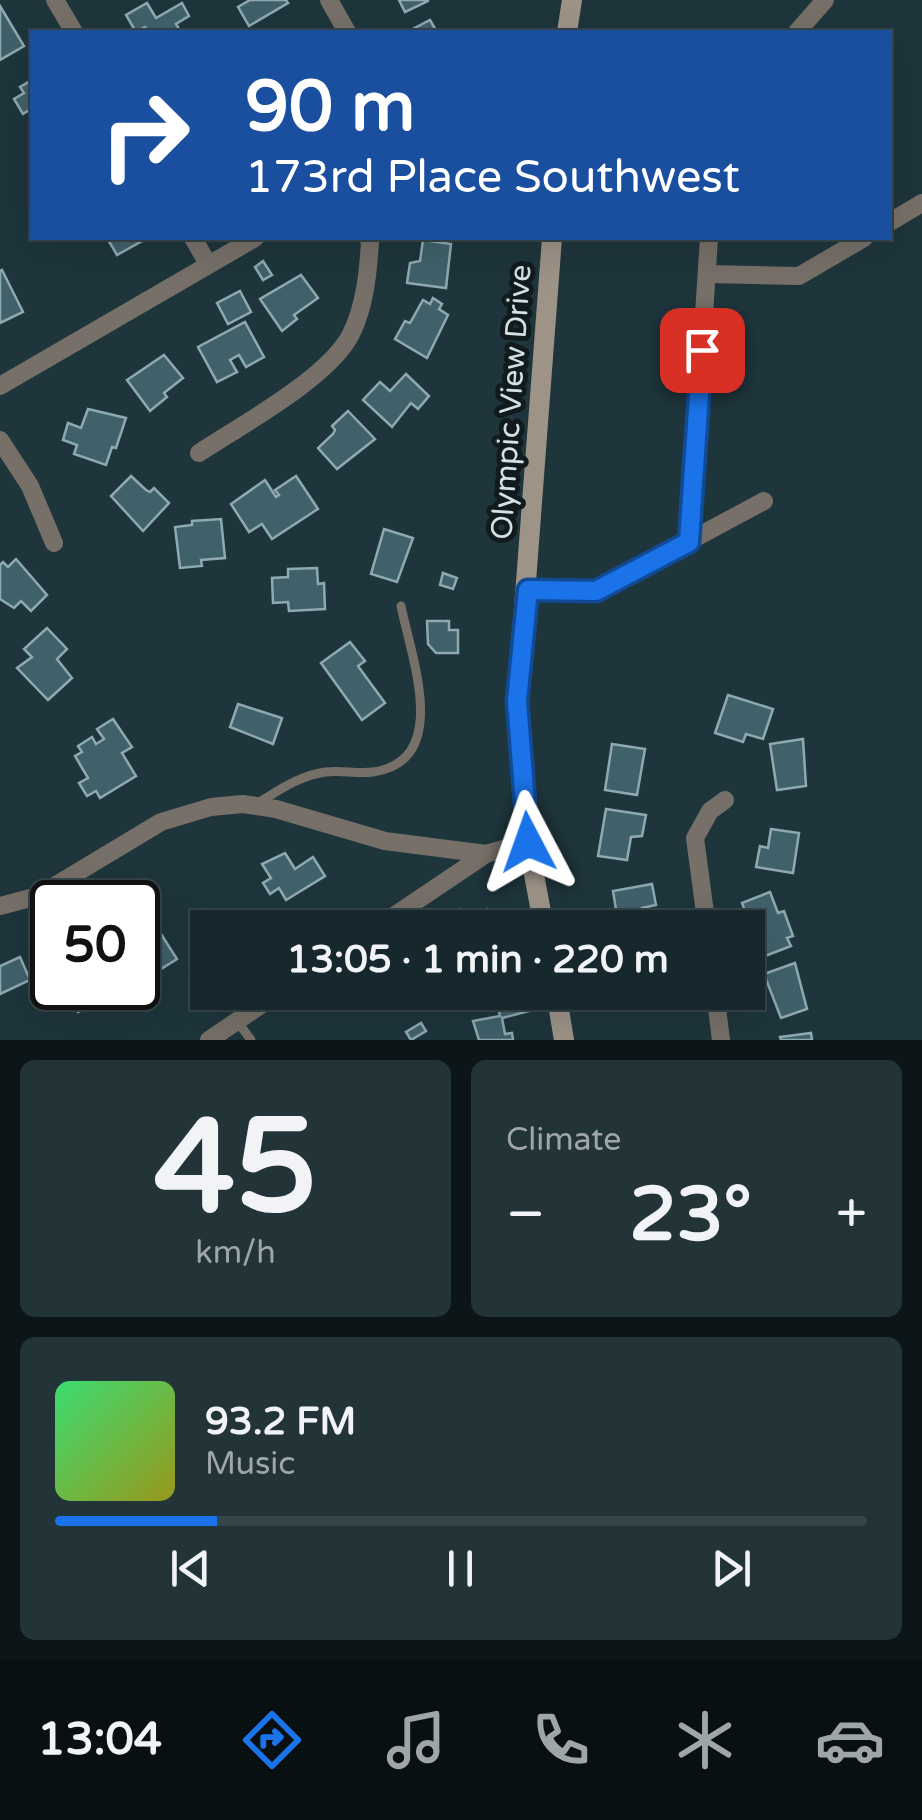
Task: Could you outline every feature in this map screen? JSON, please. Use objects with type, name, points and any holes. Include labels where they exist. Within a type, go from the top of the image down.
[{"type":"main road","points":[[567,30],[572,0]]},
{"type":"main road","name":"Olympic View Drive","points":[[541,910],[528,842],[517,701],[552,240]]},
{"type":"main road","points":[[559,1010],[564,1040]]},
{"type":"street","points":[[55,0],[73,30]]},
{"type":"street","points":[[329,0],[346,30]]},
{"type":"street","points":[[799,30],[825,0]]},
{"type":"street","points":[[892,221],[922,203]]},
{"type":"street","points":[[194,240],[208,264]]},
{"type":"street","points":[[0,386],[250,240]]},
{"type":"street","points":[[199,453],[321,371],[351,335],[368,282],[369,240]]},
{"type":"street","points":[[689,542],[709,240]]},
{"type":"street","points":[[706,274],[799,276],[861,240]]},
{"type":"street","points":[[0,440],[30,486],[54,543]]},
{"type":"street","points":[[528,590],[596,591],[764,501]]},
{"type":"street","points":[[704,910],[695,838],[710,811],[725,800]]},
{"type":"street","points":[[0,906],[38,896],[161,822],[212,807],[254,806],[384,841],[486,854]]},
{"type":"street","points":[[403,910],[486,854],[528,842]]},
{"type":"street","points":[[209,1040],[253,1010]]},
{"type":"street","points":[[717,1010],[721,1040]]},
{"type":"lane","points":[[254,806],[305,776],[328,771],[372,772],[408,758],[418,740],[422,710],[401,606]]},
{"type":"lane","points":[[237,1021],[251,1040]]},
{"type":"building","points":[[250,0],[288,3],[249,26],[238,7]]},
{"type":"building","points":[[399,0],[428,0],[428,1],[405,12]]},
{"type":"building","points":[[147,3],[156,18],[182,3],[189,16],[176,24],[180,30],[135,30],[126,15]]},
{"type":"building","points":[[0,6],[24,46],[0,60]]},
{"type":"building","points":[[430,20],[436,30],[411,30]]},
{"type":"building","points":[[30,81],[30,109],[23,114],[14,99],[24,93],[20,87]]},
{"type":"building","points":[[108,240],[142,241],[117,255]]},
{"type":"building","points":[[423,240],[451,244],[446,288],[407,283],[410,263],[420,261]]},
{"type":"building","points":[[263,261],[272,275],[263,280],[255,267]]},
{"type":"building","points":[[0,271],[23,312],[0,323]]},
{"type":"building","points":[[301,275],[318,298],[294,315],[297,319],[282,331],[260,299]]},
{"type":"building","points":[[240,291],[251,312],[228,324],[217,303]]},
{"type":"building","points":[[433,298],[448,315],[427,358],[395,339],[423,300],[430,304]]},
{"type":"building","points":[[245,322],[264,357],[246,367],[239,355],[230,360],[237,372],[217,382],[198,347]]},
{"type":"building","points":[[164,355],[183,378],[150,411],[127,380]]},
{"type":"building","points":[[406,374],[429,396],[418,409],[411,403],[392,427],[363,400],[380,382],[390,391]]},
{"type":"building","points":[[88,409],[126,418],[106,465],[74,454],[77,445],[63,440],[68,423],[81,428]]},
{"type":"building","points":[[348,411],[375,439],[337,469],[318,448]]},
{"type":"building","points":[[131,476],[146,490],[154,488],[169,503],[143,531],[111,496]]},
{"type":"building","points":[[296,476],[318,509],[272,539],[262,524],[249,532],[231,504],[265,480],[276,497],[279,495],[275,490]]},
{"type":"building","points":[[221,519],[225,558],[201,560],[202,566],[180,568],[175,527]]},
{"type":"building","points":[[384,529],[413,538],[397,582],[371,574]]},
{"type":"building","points":[[16,559],[47,595],[31,611],[21,601],[14,608],[0,599],[0,565],[3,562],[8,567]]},
{"type":"building","points":[[317,568],[318,584],[324,583],[325,609],[289,611],[288,602],[273,603],[272,578],[288,577],[288,569]]},
{"type":"building","points":[[443,573],[457,578],[453,589],[440,585]]},
{"type":"building","points":[[427,621],[449,621],[449,630],[458,630],[458,653],[436,653],[428,644]]},
{"type":"building","points":[[47,628],[67,649],[57,659],[72,678],[48,700],[17,668],[32,657],[24,649]]},
{"type":"building","points":[[350,642],[365,661],[358,666],[385,703],[362,720],[321,663]]},
{"type":"building","points":[[728,695],[773,709],[763,739],[746,734],[743,742],[715,733]]},
{"type":"building","points":[[238,704],[282,718],[273,744],[230,727]]},
{"type":"building","points":[[113,719],[132,747],[122,753],[136,776],[100,798],[96,791],[87,796],[79,783],[88,778],[75,756],[82,752],[78,746],[92,737],[96,744],[104,739],[97,729]]},
{"type":"building","points":[[803,739],[806,786],[777,790],[770,744]]},
{"type":"building","points":[[612,744],[645,749],[637,795],[605,790]]},
{"type":"building","points":[[606,809],[646,815],[642,836],[631,837],[627,860],[598,856]]},
{"type":"building","points":[[771,829],[799,833],[793,873],[756,867],[760,846],[768,848]]},
{"type":"building","points":[[285,853],[295,869],[313,857],[325,876],[286,900],[279,888],[270,894],[263,883],[271,878],[262,864]]},
{"type":"building","points":[[652,884],[656,905],[642,910],[616,910],[613,891]]},
{"type":"building","points":[[770,892],[778,913],[784,911],[793,936],[787,938],[791,946],[765,956],[765,910],[745,910],[742,903]]},
{"type":"building","points":[[160,932],[177,959],[160,970]]},
{"type":"building","points":[[20,957],[30,980],[0,994],[0,966]]},
{"type":"building","points":[[795,963],[807,1009],[781,1018],[765,974]]},
{"type":"building","points":[[499,1010],[529,1011],[502,1018],[505,1034],[512,1033],[513,1040],[479,1040],[473,1021],[500,1016]]},
{"type":"building","points":[[421,1023],[426,1031],[411,1040],[406,1032]]},
{"type":"building","points":[[811,1033],[812,1040],[780,1037]]},
{"type":"route","points":[[528,842],[517,701],[528,590],[596,591],[689,542],[702,350]]}]
